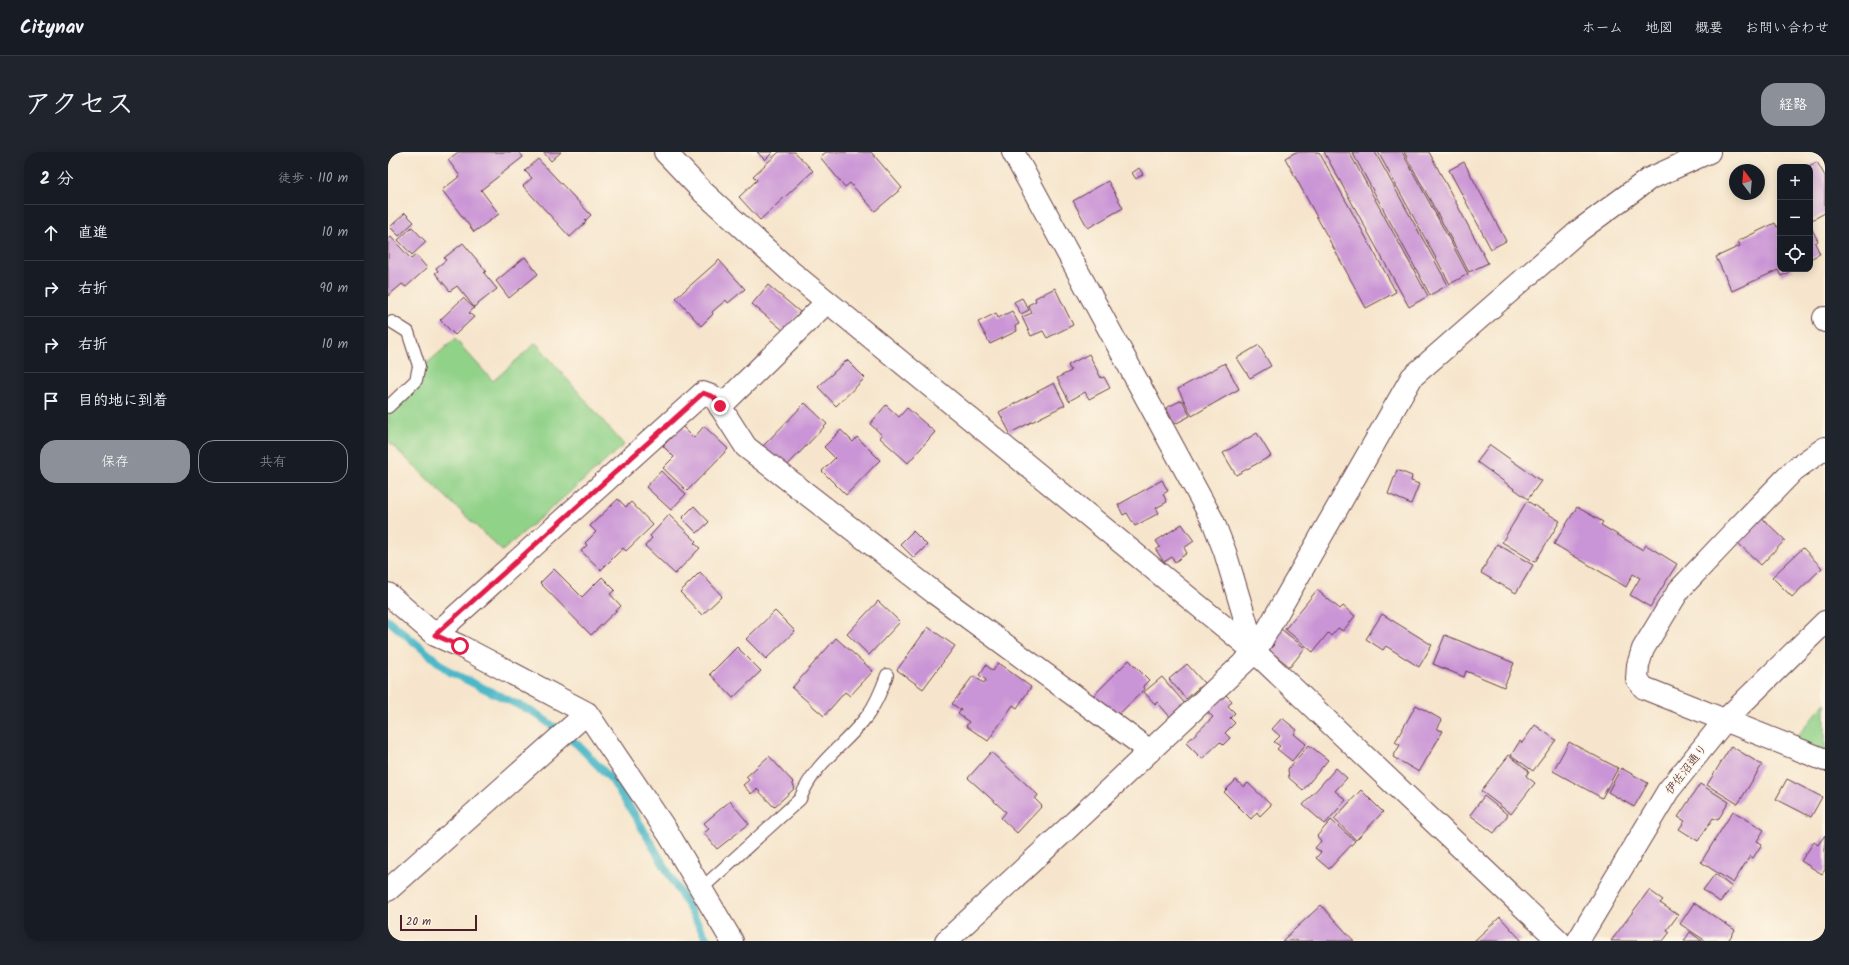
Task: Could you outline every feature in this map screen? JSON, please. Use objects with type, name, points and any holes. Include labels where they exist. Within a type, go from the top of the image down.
[{"type":"street","points":[[665,152],[703,192],[827,302],[1255,652],[1559,941]]},
{"type":"street","points":[[1013,152],[1213,521],[1225,552],[1255,652]]},
{"type":"street","points":[[946,941],[1255,652],[1412,377],[1580,230],[1648,179],[1709,152]]},
{"type":"street","points":[[720,406],[827,302]]},
{"type":"street","points":[[435,635],[703,393],[714,397],[746,447],[936,594],[1150,751]]},
{"type":"street","points":[[1825,448],[1794,470],[1731,534],[1679,590],[1643,649],[1638,665],[1637,679],[1644,688],[1726,719],[1825,760]]},
{"type":"street","points":[[388,594],[435,635],[460,646],[587,713],[668,833],[732,941]]},
{"type":"street","name":"伊佐沼通り","points":[[1578,941],[1668,791],[1726,719],[1825,622]]},
{"type":"street","points":[[388,890],[587,713]]},
{"type":"lane","points":[[388,407],[416,380],[418,366],[408,332],[392,322]]},
{"type":"lane","points":[[701,889],[800,799],[807,782],[817,769],[868,716],[879,696],[887,675]]},
{"type":"green space","points":[[455,339],[493,381],[536,343],[624,445],[502,551],[388,441],[388,413],[423,378],[425,365]]},
{"type":"green space","points":[[1825,703],[1825,752],[1794,740]]},
{"type":"building","points":[[458,152],[519,152],[523,157],[481,190],[499,214],[474,232],[442,190],[460,176],[448,160]]},
{"type":"building","points":[[543,152],[561,152],[551,161]]},
{"type":"building","points":[[757,152],[773,152],[765,160]]},
{"type":"building","points":[[779,152],[795,152],[813,171],[760,220],[739,197],[757,180],[753,176]]},
{"type":"building","points":[[826,152],[871,152],[902,188],[875,211],[850,183],[845,187],[820,157]]},
{"type":"building","points":[[1296,152],[1319,152],[1396,292],[1366,308],[1285,158]]},
{"type":"building","points":[[1324,152],[1349,152],[1428,296],[1409,307]]},
{"type":"building","points":[[1352,152],[1375,152],[1448,285],[1430,295]]},
{"type":"building","points":[[1378,152],[1402,152],[1468,274],[1450,284]]},
{"type":"building","points":[[1404,152],[1429,152],[1488,263],[1469,272]]},
{"type":"building","points":[[538,159],[591,215],[585,221],[586,222],[570,237],[523,186],[532,178],[525,171]]},
{"type":"building","points":[[1464,162],[1506,241],[1491,249],[1449,170]]},
{"type":"building","points":[[1817,162],[1825,176],[1825,213],[1813,219],[1813,200],[1813,164]]},
{"type":"building","points":[[1139,168],[1143,174],[1136,179],[1132,173]]},
{"type":"building","points":[[1108,181],[1123,208],[1088,228],[1073,201]]},
{"type":"building","points":[[405,213],[414,222],[399,236],[390,227]]},
{"type":"building","points":[[1775,223],[1777,227],[1777,270],[1732,291],[1716,257],[1740,246],[1738,241]]},
{"type":"building","points":[[412,227],[426,242],[412,255],[398,240]]},
{"type":"building","points":[[1813,231],[1818,241],[1815,243],[1820,254],[1813,258]]},
{"type":"building","points":[[391,237],[411,259],[416,255],[427,268],[406,287],[402,284],[388,296],[388,239]]},
{"type":"building","points":[[463,243],[486,271],[484,273],[497,289],[474,307],[457,286],[450,291],[435,273],[438,271],[436,268],[446,260],[444,258]]},
{"type":"building","points":[[525,257],[538,274],[509,298],[496,281]]},
{"type":"building","points":[[719,260],[745,289],[728,303],[726,300],[712,312],[713,314],[701,326],[676,298]]},
{"type":"building","points":[[1779,272],[1789,272],[1781,276]]},
{"type":"building","points":[[768,285],[800,312],[784,331],[752,304]]},
{"type":"building","points":[[1055,288],[1073,325],[1047,338],[1043,331],[1031,336],[1022,317],[1032,313],[1028,305],[1036,301],[1035,298]]},
{"type":"building","points":[[463,298],[474,308],[469,313],[474,317],[455,335],[440,320]]},
{"type":"building","points":[[1022,298],[1029,310],[1021,314],[1014,302]]},
{"type":"building","points":[[1012,311],[1019,324],[1015,326],[1017,331],[990,344],[978,322],[996,313],[998,318]]},
{"type":"building","points":[[1259,345],[1271,366],[1250,378],[1237,358]]},
{"type":"building","points":[[1089,354],[1101,378],[1104,377],[1110,388],[1089,399],[1085,392],[1069,401],[1057,378],[1071,371],[1068,365]]},
{"type":"building","points":[[847,360],[865,378],[836,406],[818,387]]},
{"type":"building","points":[[1225,363],[1239,389],[1192,416],[1178,389]]},
{"type":"building","points":[[1054,383],[1065,405],[1010,433],[999,412]]},
{"type":"building","points":[[1182,400],[1190,416],[1175,424],[1166,408]]},
{"type":"building","points":[[805,403],[827,424],[784,469],[761,448]]},
{"type":"building","points":[[886,405],[899,417],[907,408],[935,432],[908,463],[880,438],[882,435],[870,424]]},
{"type":"building","points":[[682,426],[694,438],[704,426],[728,449],[687,491],[663,468],[674,457],[663,446]]},
{"type":"building","points":[[841,430],[853,442],[857,437],[880,460],[846,495],[822,471],[835,458],[824,447]]},
{"type":"building","points":[[1257,433],[1271,456],[1236,475],[1223,453]]},
{"type":"building","points":[[1490,445],[1541,481],[1528,499],[1477,462]]},
{"type":"building","points":[[1397,470],[1412,476],[1411,481],[1419,484],[1411,504],[1388,494]]},
{"type":"building","points":[[661,471],[686,494],[671,510],[646,487]]},
{"type":"building","points":[[1162,480],[1168,491],[1163,494],[1167,502],[1156,508],[1159,513],[1135,526],[1127,513],[1123,515],[1118,505]]},
{"type":"building","points":[[618,499],[626,507],[631,502],[653,525],[626,551],[623,548],[601,570],[581,551],[587,545],[585,543],[596,532],[590,526]]},
{"type":"building","points":[[1527,501],[1560,521],[1535,562],[1502,542]]},
{"type":"building","points":[[694,506],[709,522],[697,533],[682,518]]},
{"type":"building","points":[[1577,507],[1603,522],[1601,525],[1643,550],[1646,545],[1677,564],[1650,607],[1630,595],[1640,578],[1633,574],[1626,587],[1554,544]]},
{"type":"building","points":[[669,515],[696,541],[694,543],[700,548],[675,574],[645,546],[652,538],[650,536]]},
{"type":"building","points":[[1761,517],[1785,540],[1761,565],[1737,542]]},
{"type":"building","points":[[1182,524],[1194,541],[1184,548],[1187,553],[1175,562],[1172,557],[1164,562],[1156,550],[1160,547],[1156,541]]},
{"type":"building","points":[[913,531],[927,545],[914,558],[900,544]]},
{"type":"building","points":[[1497,544],[1533,565],[1516,593],[1481,573]]},
{"type":"building","points":[[1803,548],[1822,568],[1792,597],[1772,577]]},
{"type":"building","points":[[554,569],[582,597],[602,577],[615,590],[610,594],[621,606],[591,635],[540,583]]},
{"type":"building","points":[[700,572],[722,596],[702,615],[680,592]]},
{"type":"building","points":[[1317,590],[1340,609],[1343,606],[1355,616],[1343,631],[1338,628],[1331,636],[1328,633],[1313,652],[1285,629]]},
{"type":"building","points":[[878,601],[900,622],[869,655],[847,634]]},
{"type":"building","points":[[775,611],[795,631],[766,659],[746,639]]},
{"type":"building","points":[[1382,614],[1432,645],[1419,667],[1386,646],[1383,650],[1366,639]]},
{"type":"building","points":[[928,627],[955,646],[923,689],[897,670]]},
{"type":"building","points":[[1281,629],[1305,648],[1290,667],[1269,650],[1274,645],[1271,642]]},
{"type":"building","points":[[1445,635],[1514,663],[1504,687],[1466,671],[1464,677],[1433,664]]},
{"type":"building","points":[[836,638],[873,671],[850,696],[845,692],[824,716],[792,688]]},
{"type":"building","points":[[737,647],[761,671],[733,698],[710,674]]},
{"type":"building","points":[[1129,660],[1149,680],[1143,686],[1145,689],[1114,719],[1092,697]]},
{"type":"building","points":[[998,663],[1031,687],[1017,708],[1013,705],[988,741],[966,726],[969,722],[958,714],[961,710],[952,704],[973,676],[984,683],[986,680],[979,675],[986,665],[993,671]]},
{"type":"building","points":[[1187,664],[1204,683],[1186,699],[1169,679]]},
{"type":"building","points":[[1162,677],[1187,706],[1172,719],[1157,702],[1155,704],[1144,692]]},
{"type":"building","points":[[1224,693],[1232,701],[1228,706],[1235,713],[1230,718],[1235,723],[1225,733],[1230,738],[1223,745],[1220,742],[1202,759],[1186,743],[1213,717],[1206,711]]},
{"type":"building","points":[[1416,705],[1442,720],[1437,729],[1443,731],[1419,772],[1393,757],[1400,745],[1395,742]]},
{"type":"building","points":[[1282,718],[1297,730],[1294,734],[1306,744],[1292,761],[1277,749],[1280,746],[1274,742],[1280,736],[1272,729]]},
{"type":"building","points":[[1535,725],[1556,740],[1533,771],[1511,755],[1520,741],[1522,743]]},
{"type":"building","points":[[1569,742],[1618,768],[1602,798],[1553,771]]},
{"type":"building","points":[[1309,745],[1328,760],[1303,790],[1289,778],[1288,769]]},
{"type":"building","points":[[1731,746],[1762,765],[1738,804],[1707,785]]},
{"type":"building","points":[[991,752],[1038,795],[1035,799],[1042,806],[1017,833],[1001,818],[1006,812],[968,778]]},
{"type":"building","points":[[1509,755],[1529,771],[1526,776],[1535,783],[1511,814],[1481,791]]},
{"type":"building","points":[[769,756],[793,782],[792,783],[795,788],[774,807],[757,789],[751,794],[743,785],[749,780],[746,777]]},
{"type":"building","points":[[1336,768],[1347,778],[1335,791],[1346,800],[1325,824],[1303,805]]},
{"type":"building","points":[[1621,768],[1648,783],[1634,807],[1608,792]]},
{"type":"building","points":[[1787,779],[1822,797],[1811,817],[1776,799]]},
{"type":"building","points":[[1236,780],[1244,787],[1248,783],[1271,805],[1260,816],[1257,812],[1251,819],[1224,792]]},
{"type":"building","points":[[1700,784],[1729,802],[1718,820],[1713,818],[1698,841],[1679,829],[1685,821],[1678,817]]},
{"type":"building","points":[[1361,790],[1383,812],[1356,840],[1334,819]]},
{"type":"building","points":[[1484,796],[1508,815],[1494,833],[1470,815]]},
{"type":"building","points":[[730,801],[749,824],[717,849],[704,833],[709,829],[704,823]]},
{"type":"building","points":[[1733,811],[1764,830],[1757,841],[1762,844],[1753,858],[1750,856],[1733,883],[1701,862]]},
{"type":"building","points":[[1331,820],[1355,841],[1329,869],[1316,858],[1321,852],[1315,848],[1321,841],[1317,836]]},
{"type":"building","points":[[1825,835],[1825,870],[1822,874],[1801,861],[1814,842],[1818,845]]},
{"type":"building","points":[[1715,874],[1732,887],[1720,902],[1703,890]]},
{"type":"building","points":[[1649,890],[1663,900],[1660,903],[1678,915],[1667,930],[1670,932],[1663,941],[1611,941]]},
{"type":"building","points":[[1694,903],[1735,930],[1728,941],[1706,941],[1680,924]]},
{"type":"building","points":[[1321,905],[1354,941],[1282,941]]},
{"type":"building","points":[[1500,917],[1522,941],[1474,941]]},
{"type":"building","points":[[1690,932],[1702,941],[1684,941]]},
{"type":"waterway","points":[[388,620],[450,672],[535,713],[577,744],[612,780],[637,819],[708,941]]},
{"type":"route","points":[[460,646],[435,635],[703,393],[714,397],[720,406]]}]
